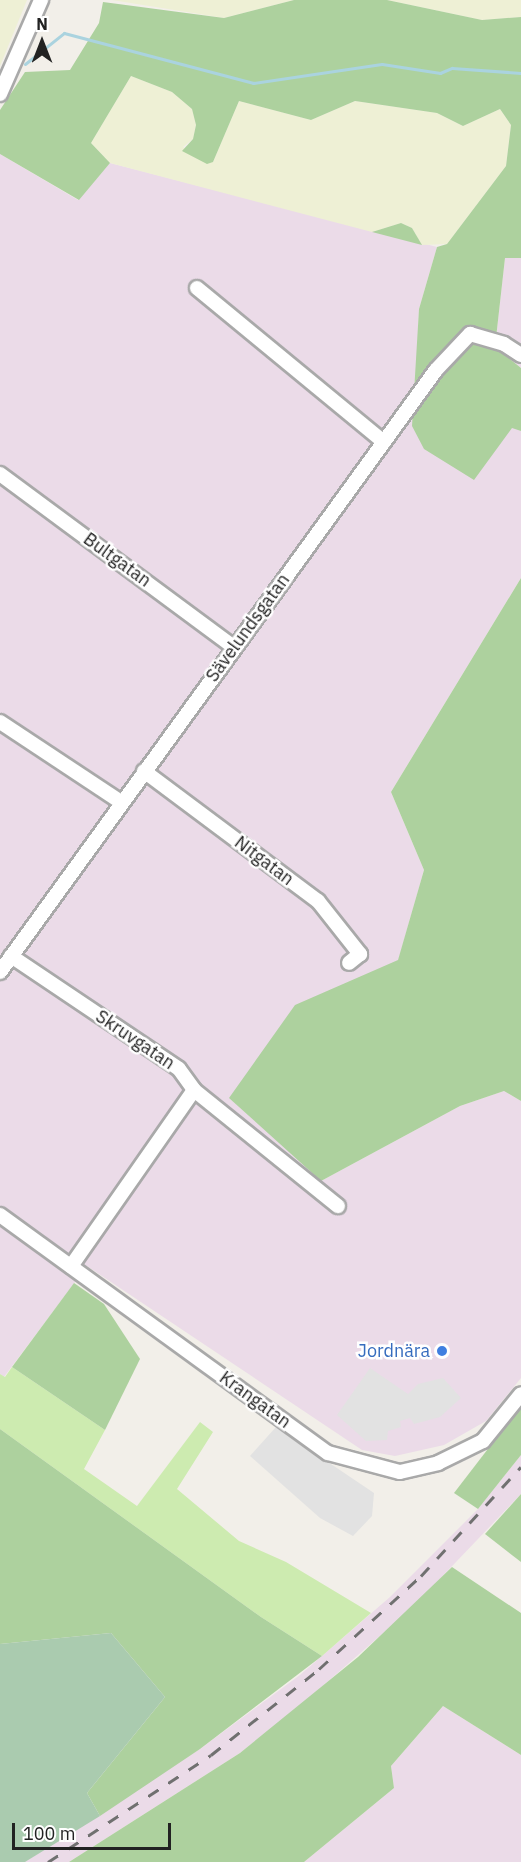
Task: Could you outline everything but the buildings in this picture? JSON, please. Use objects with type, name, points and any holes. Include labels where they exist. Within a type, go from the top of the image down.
[{"type":"street","points":[[0,94],[41,0]]},
{"type":"street","points":[[197,288],[384,441]]},
{"type":"street","name":"Sävelundsgatan","points":[[0,972],[436,370],[470,334],[504,344],[521,355]]},
{"type":"street","name":"Bultgatan","points":[[0,474],[234,647]]},
{"type":"street","points":[[0,722],[122,802]]},
{"type":"street","name":"Nitgatan","points":[[144,771],[318,901],[360,954],[349,963]]},
{"type":"street","name":"Skruvgatan","points":[[11,956],[179,1069],[194,1090],[338,1206]]},
{"type":"street","points":[[71,1266],[194,1090]]},
{"type":"street","name":"Krangatan","points":[[0,1215],[328,1453],[377,1469],[400,1472],[438,1463],[483,1441],[521,1394]]},
{"type":"shaded area","points":[[0,154],[78,200],[110,163],[437,247],[419,309],[417,360],[521,431],[521,578],[391,792],[424,870],[398,961],[359,979],[321,1181],[460,1106],[504,1091],[521,1101],[521,1378],[486,1421],[444,1445],[395,1456],[362,1450],[87,1266],[4,1377],[0,1374]]},
{"type":"shaded area","points":[[505,258],[521,258],[521,368],[495,347]]},
{"type":"shaded area","points":[[370,1368],[408,1394],[418,1384],[443,1378],[461,1398],[440,1417],[414,1424],[410,1418],[400,1421],[401,1427],[388,1431],[387,1440],[366,1441],[337,1415]]},
{"type":"shaded area","points":[[276,1427],[374,1493],[372,1516],[353,1536],[320,1518],[250,1456]]},
{"type":"shaded area","points":[[521,1455],[521,1494],[413,1607],[302,1704],[240,1753],[69,1862],[25,1862],[200,1749],[300,1675],[390,1597],[478,1509]]},
{"type":"shaded area","points":[[443,1706],[521,1755],[521,1862],[304,1862],[394,1788],[391,1766]]},
{"type":"green space","points":[[0,0],[27,0],[0,66]]},
{"type":"green space","points":[[112,0],[294,0],[224,18]]},
{"type":"green space","points":[[294,0],[387,0],[482,20],[521,17],[521,258],[505,258],[495,347],[521,368],[521,431],[512,428],[474,480],[424,449],[412,426],[419,309],[437,247],[447,244],[506,166],[511,125],[500,109],[463,126],[437,113],[355,101],[311,120],[239,101],[213,162],[207,164],[182,151],[193,139],[196,125],[192,109],[172,92],[131,76],[91,143],[110,163],[79,200],[0,154],[0,110],[25,72],[70,70],[99,23],[103,2],[224,18]]},
{"type":"green space","points":[[387,0],[521,0],[521,17],[482,20]]},
{"type":"green space","points":[[131,76],[172,92],[192,109],[196,125],[193,139],[183,147],[213,162],[239,101],[311,120],[355,101],[437,113],[463,126],[500,109],[511,125],[506,166],[447,244],[422,245],[412,228],[401,223],[372,232],[110,163],[91,143]]},
{"type":"green space","points":[[401,223],[412,228],[422,245],[372,232]]},
{"type":"green space","points":[[521,578],[521,1101],[504,1091],[460,1106],[321,1181],[229,1098],[295,1005],[398,960],[424,870],[391,792]]},
{"type":"green space","points":[[74,1283],[104,1304],[140,1359],[105,1430],[12,1367]]},
{"type":"green space","points":[[12,1367],[105,1430],[84,1469],[137,1506],[200,1422],[213,1432],[177,1489],[239,1541],[286,1562],[371,1613],[322,1656],[261,1617],[0,1429],[0,1374],[5,1377]]},
{"type":"green space","points":[[521,1406],[521,1455],[478,1509],[454,1493]]},
{"type":"green space","points":[[0,1429],[261,1617],[322,1656],[200,1749],[100,1816],[87,1793],[165,1697],[111,1633],[0,1644]]},
{"type":"green space","points":[[521,1494],[521,1562],[485,1534]]},
{"type":"green space","points":[[452,1567],[521,1613],[521,1755],[443,1706],[391,1766],[394,1788],[304,1862],[69,1862],[240,1753],[358,1657]]},
{"type":"green space","points":[[111,1633],[165,1697],[87,1793],[100,1816],[25,1862],[0,1862],[0,1644]]},
{"type":"waterway","points":[[25,64],[64,33],[253,83],[382,64],[440,73],[452,68],[521,73]]},
{"type":"railway","points":[[48,1862],[211,1755],[319,1669],[421,1576],[521,1467]]},
{"type":"place","name":"Jordnära","points":[[442,1351]]}]
